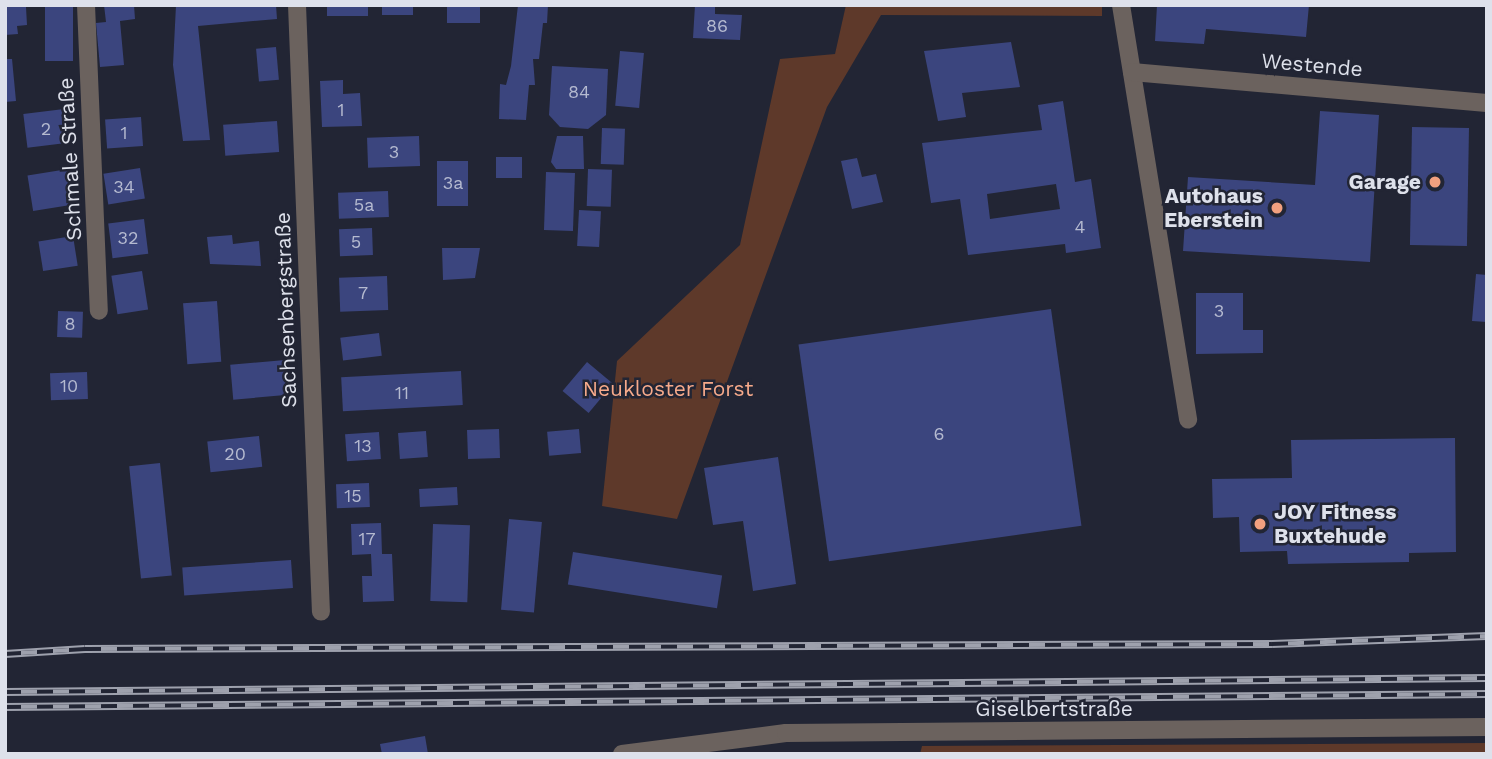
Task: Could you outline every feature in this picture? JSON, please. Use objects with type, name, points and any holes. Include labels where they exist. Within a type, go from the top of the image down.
[{"type":"street","name":"Schmale Straße","points":[[86,5],[99,311]]},
{"type":"street","name":"Sachsenbergstraße","points":[[297,5],[321,612]]},
{"type":"street","points":[[1121,5],[1188,420]]},
{"type":"street","name":"Westende","points":[[1132,72],[1487,103]]},
{"type":"street","name":"Giselbertstraße","points":[[622,754],[786,733],[1487,727]]},
{"type":"green space","name":"Neukloster Forst","points":[[846,5],[1102,5],[1102,16],[881,15],[827,107],[677,519],[602,506],[617,361],[740,245],[780,59],[835,54]]},
{"type":"green space","points":[[1487,743],[1487,754],[920,754],[922,746]]},
{"type":"building","points":[[5,5],[26,7],[27,25],[17,26],[18,34],[5,35]]},
{"type":"building","points":[[45,5],[73,5],[73,61],[45,61]]},
{"type":"building","points":[[104,5],[134,5],[135,19],[120,21],[124,65],[100,67],[96,23],[106,22]]},
{"type":"building","points":[[176,5],[276,5],[277,19],[198,26],[210,140],[183,141],[173,65]]},
{"type":"building","points":[[327,5],[368,5],[368,16],[327,16]]},
{"type":"building","points":[[382,5],[413,5],[413,15],[382,15]]},
{"type":"building","points":[[447,5],[480,5],[480,23],[447,23]]},
{"type":"building","points":[[518,5],[548,5],[547,23],[543,23],[539,59],[533,59],[535,85],[529,85],[526,120],[499,119],[500,84],[506,85],[511,66]]},
{"type":"building","points":[[695,5],[715,5],[715,14],[742,15],[740,40],[693,38]]},
{"type":"building","points":[[1157,5],[1309,5],[1306,37],[1206,29],[1204,44],[1155,41]]},
{"type":"building","points":[[1011,42],[1020,87],[962,93],[966,117],[938,121],[924,51]]},
{"type":"building","points":[[276,47],[279,80],[259,82],[256,49]]},
{"type":"building","points":[[620,51],[644,53],[639,108],[615,106]]},
{"type":"building","points":[[5,59],[12,59],[16,101],[5,102]]},
{"type":"building","points":[[552,66],[608,69],[606,115],[588,129],[560,127],[549,115]]},
{"type":"building","points":[[343,80],[343,94],[360,93],[362,126],[322,127],[320,81]]},
{"type":"building","points":[[1063,101],[1075,182],[1091,179],[1101,248],[1066,253],[1065,244],[968,255],[960,199],[931,203],[922,143],[1042,130],[1038,105]],"holes":[[[1056,184],[1060,209],[990,219],[987,194]]]},
{"type":"building","points":[[64,109],[68,143],[27,148],[23,114]]},
{"type":"building","points":[[1320,111],[1379,115],[1370,262],[1183,251],[1188,177],[1315,185]]},
{"type":"building","points":[[141,117],[143,146],[107,148],[105,120]]},
{"type":"building","points":[[277,121],[279,152],[225,156],[223,125]]},
{"type":"building","points":[[1412,127],[1469,128],[1467,246],[1410,245]]},
{"type":"building","points":[[602,128],[625,129],[624,165],[601,164]]},
{"type":"building","points":[[419,136],[420,166],[368,168],[367,138]]},
{"type":"building","points":[[557,136],[583,136],[584,169],[556,169],[551,162]]},
{"type":"building","points":[[496,157],[522,157],[522,178],[496,178]]},
{"type":"building","points":[[857,158],[862,177],[876,174],[883,202],[852,209],[841,161]]},
{"type":"building","points":[[437,161],[468,161],[468,206],[437,206]]},
{"type":"building","points":[[140,168],[145,199],[108,204],[103,174]]},
{"type":"building","points":[[68,169],[74,205],[33,211],[28,175]]},
{"type":"building","points":[[588,169],[612,170],[611,207],[587,206]]},
{"type":"building","points":[[546,172],[575,173],[573,231],[544,230]]},
{"type":"building","points":[[388,191],[389,217],[339,219],[338,193]]},
{"type":"building","points":[[579,210],[601,211],[599,247],[577,246]]},
{"type":"building","points":[[144,219],[148,254],[113,258],[108,223]]},
{"type":"building","points":[[372,228],[373,255],[340,256],[339,229]]},
{"type":"building","points":[[232,235],[233,244],[259,241],[261,266],[210,264],[207,237]]},
{"type":"building","points":[[73,236],[78,266],[43,271],[38,241]]},
{"type":"building","points":[[442,248],[480,248],[475,278],[443,280]]},
{"type":"building","points":[[142,271],[148,310],[117,314],[111,276]]},
{"type":"building","points":[[1476,274],[1487,275],[1487,322],[1472,321]]},
{"type":"building","points":[[387,276],[388,310],[340,312],[339,278]]},
{"type":"building","points":[[1196,293],[1243,293],[1243,330],[1263,330],[1263,353],[1196,354]]},
{"type":"building","points":[[217,301],[221,362],[187,364],[183,303]]},
{"type":"building","points":[[1051,309],[1081,526],[829,561],[798,344]]},
{"type":"building","points":[[58,311],[83,312],[82,338],[57,337]]},
{"type":"building","points":[[379,333],[382,356],[343,361],[340,338]]},
{"type":"building","points":[[285,360],[288,395],[233,400],[230,365]]},
{"type":"building","points":[[587,362],[613,384],[589,413],[563,391]]},
{"type":"building","points":[[461,371],[463,405],[343,411],[341,377]]},
{"type":"building","points":[[87,372],[88,399],[51,400],[50,373]]},
{"type":"building","points":[[499,429],[500,458],[468,459],[467,430]]},
{"type":"building","points":[[579,429],[581,453],[549,456],[547,432]]},
{"type":"building","points":[[426,431],[428,457],[400,459],[398,433]]},
{"type":"building","points":[[379,432],[381,459],[347,461],[345,434]]},
{"type":"building","points":[[259,436],[262,467],[211,472],[207,441]]},
{"type":"building","points":[[1455,438],[1456,552],[1409,553],[1409,562],[1288,564],[1287,551],[1240,552],[1239,517],[1213,518],[1212,479],[1292,478],[1291,440]]},
{"type":"building","points":[[778,457],[796,584],[753,591],[743,521],[713,525],[704,468]]},
{"type":"building","points":[[160,463],[172,575],[141,579],[129,466]]},
{"type":"building","points":[[369,483],[370,507],[337,508],[336,484]]},
{"type":"building","points":[[457,487],[458,505],[420,507],[419,489]]},
{"type":"building","points":[[509,519],[542,522],[534,613],[501,610]]},
{"type":"building","points":[[381,523],[382,554],[392,554],[394,601],[363,602],[362,576],[372,576],[371,554],[352,555],[351,524]]},
{"type":"building","points":[[433,524],[470,525],[467,602],[430,601]]},
{"type":"building","points":[[573,552],[722,576],[717,608],[568,585]]},
{"type":"building","points":[[291,560],[293,588],[184,596],[182,568]]},
{"type":"building","points":[[425,736],[428,754],[382,754],[380,744]]},
{"type":"railway","points":[[5,654],[85,649],[1272,644],[1487,636]]},
{"type":"railway","points":[[5,692],[1487,678]]},
{"type":"railway","points":[[5,707],[1487,694]]},
{"type":"place","name":"Garage","points":[[1435,182]]},
{"type":"place","name":"Autohaus Eberstein","points":[[1277,208]]},
{"type":"place","name":"JOY Fitness Buxtehude","points":[[1260,524]]}]
